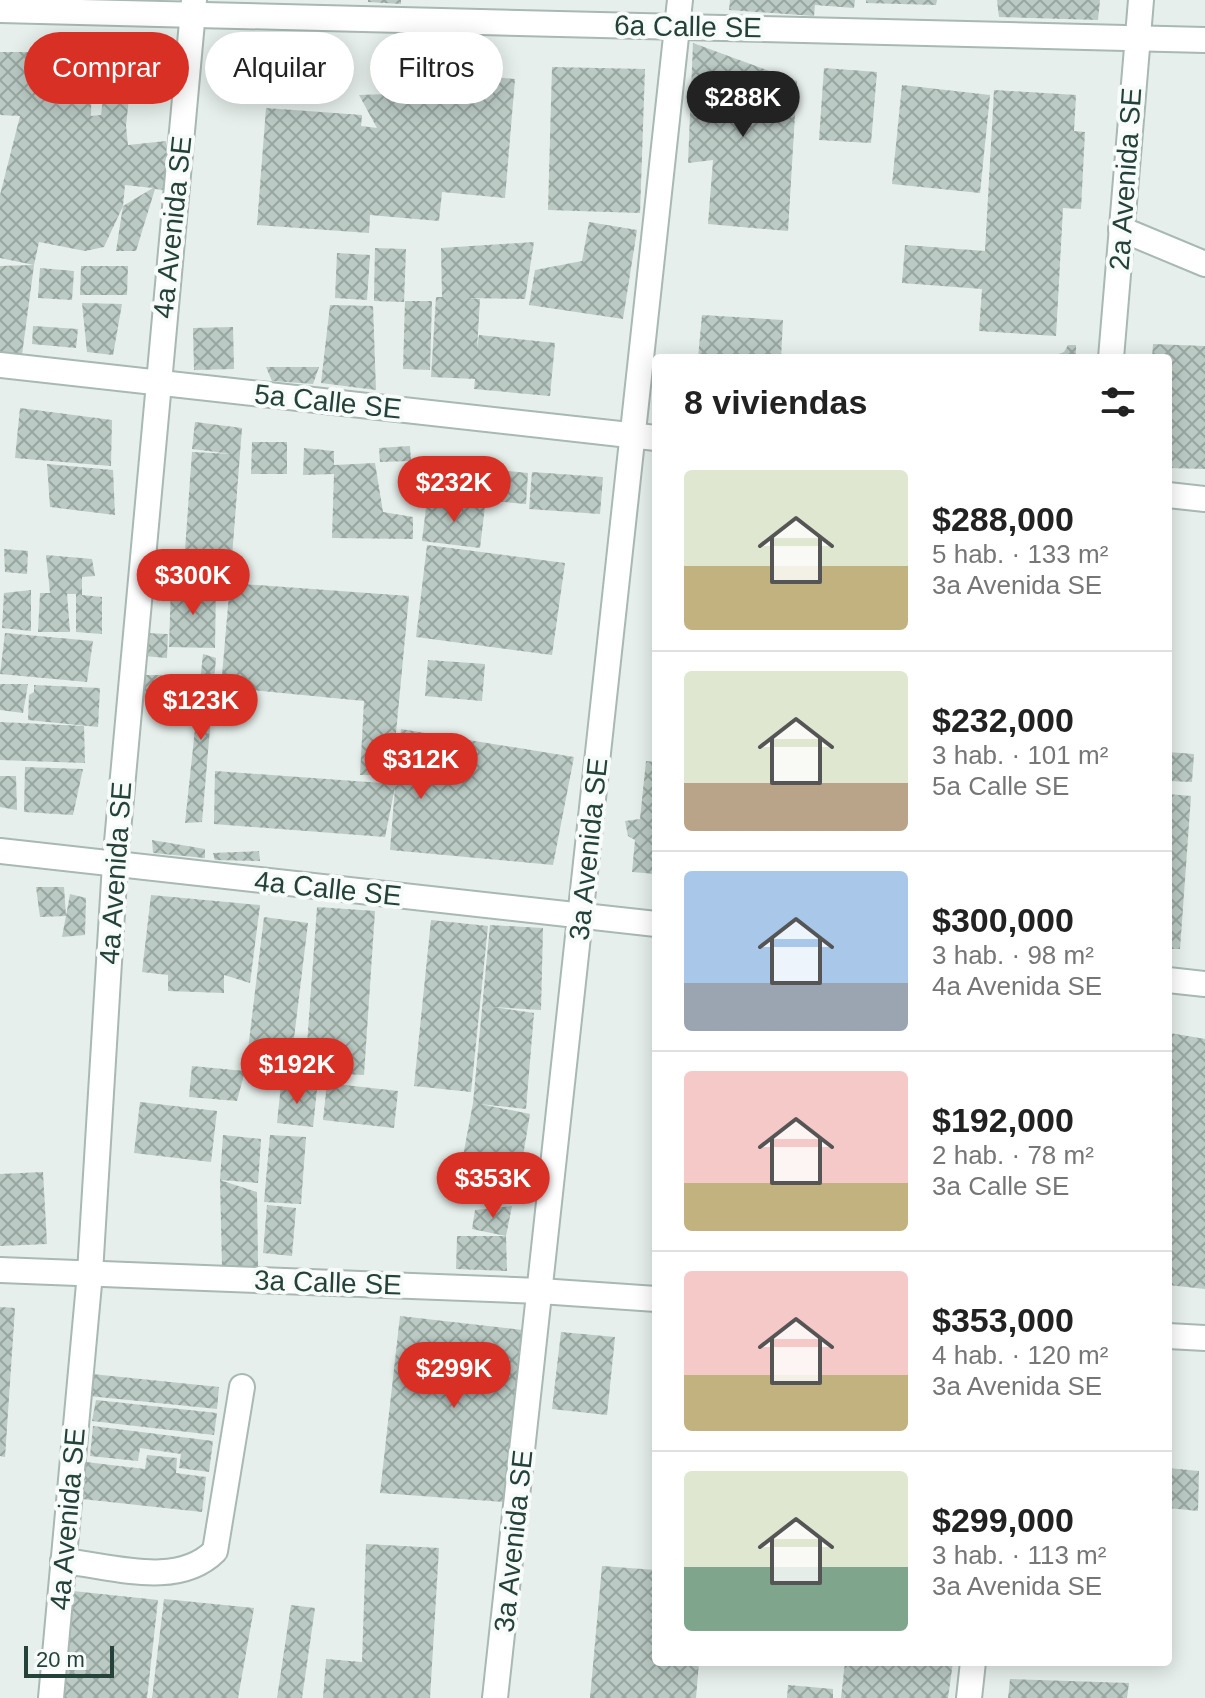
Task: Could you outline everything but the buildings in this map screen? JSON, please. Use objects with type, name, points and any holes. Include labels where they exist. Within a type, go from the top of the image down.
[{"type":"street","name":"3a Avenida SE","points":[[495,1698],[581,916],[645,436],[680,0]]},
{"type":"street","name":"2a Avenida SE","points":[[1111,354],[1141,0]]},
{"type":"street","name":"6a Calle SE","points":[[0,10],[193,7],[678,25],[1136,35],[1205,40]]},
{"type":"street","name":"4a Avenida SE","points":[[51,1698],[90,1273],[115,864],[193,7]]},
{"type":"street","points":[[1121,229],[1205,264]]},
{"type":"street","name":"5a Calle SE","points":[[0,365],[645,436]]},
{"type":"street","points":[[1172,495],[1205,499]]},
{"type":"street","name":"4a Calle SE","points":[[0,851],[652,924]]},
{"type":"street","points":[[1172,980],[1205,984]]},
{"type":"street","name":"3a Calle SE","points":[[0,1270],[540,1291],[652,1299]]},
{"type":"street","points":[[1172,1336],[1205,1338]]},
{"type":"street","points":[[63,1561],[174,1573],[200,1567],[215,1551],[242,1387]]},
{"type":"street","points":[[969,1698],[973,1666]]}]
